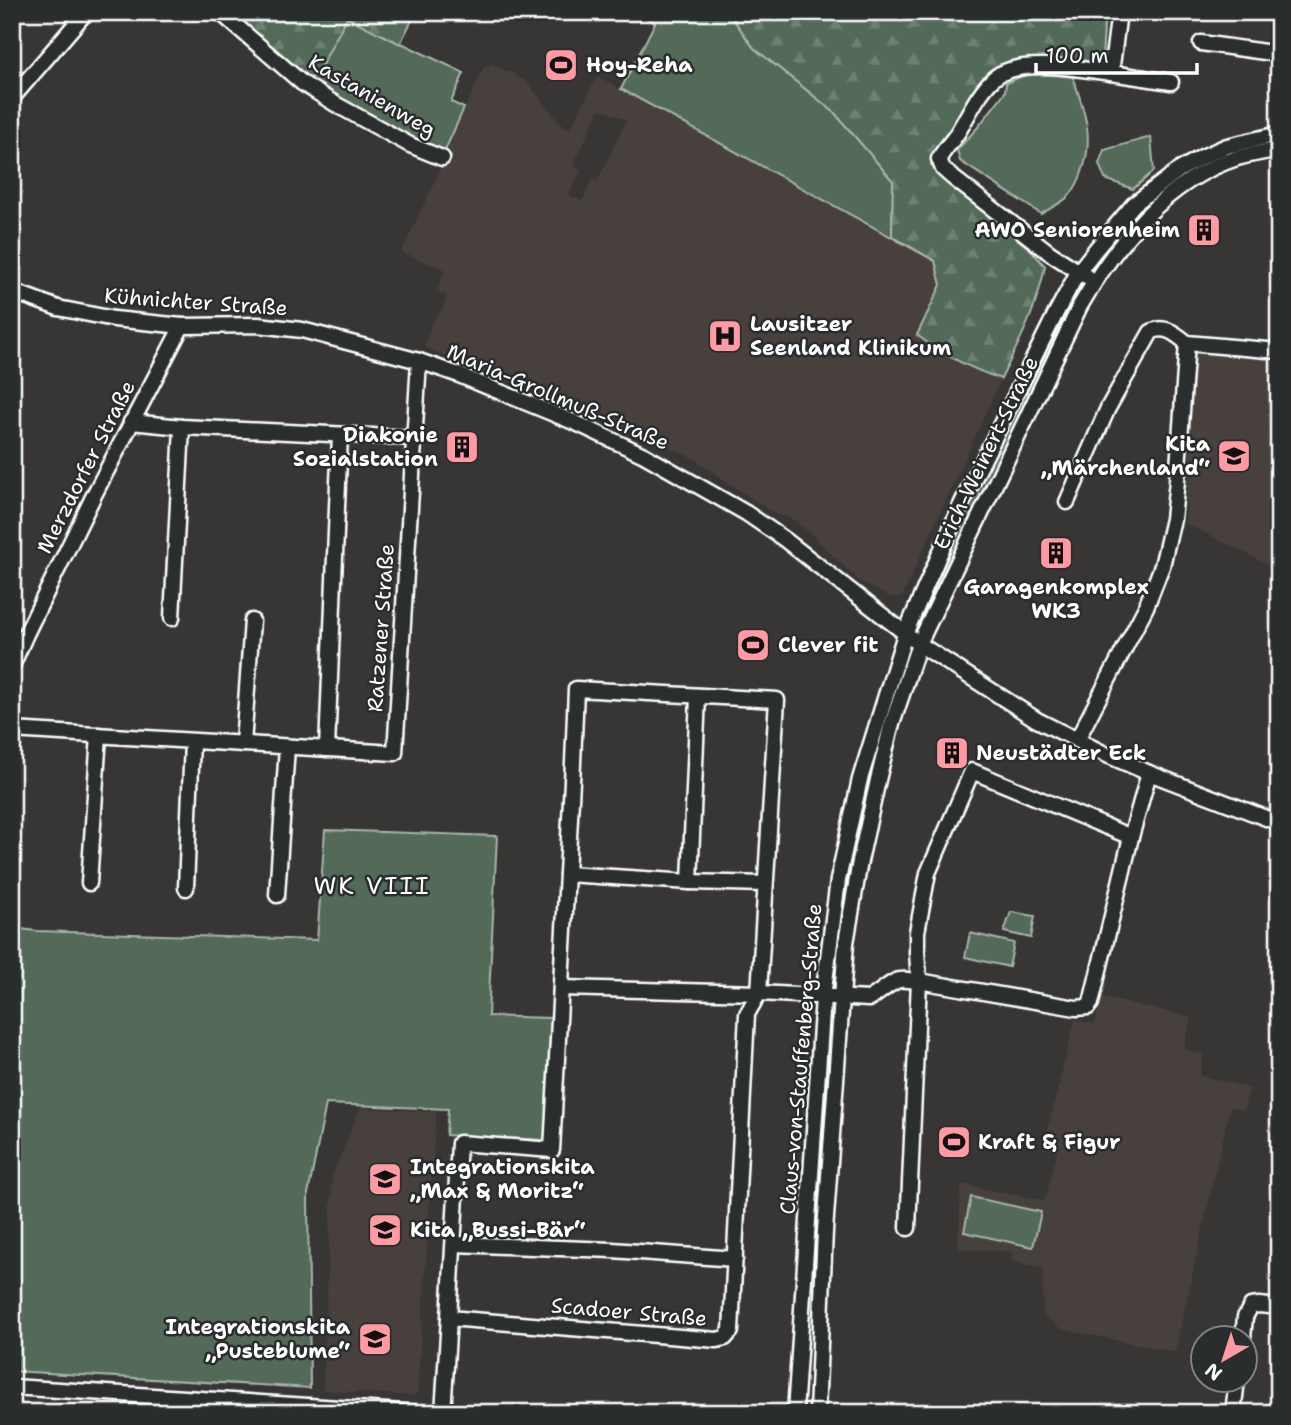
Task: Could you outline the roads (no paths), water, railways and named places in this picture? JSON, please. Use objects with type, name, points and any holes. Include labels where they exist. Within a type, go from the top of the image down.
[{"type":"street","points":[[12,98],[86,12]]},
{"type":"street","name":"Kastanienweg","points":[[220,12],[302,83],[410,145],[442,158]]},
{"type":"street","points":[[1111,74],[1119,12]]},
{"type":"street","points":[[1201,43],[1279,54]]},
{"type":"street","points":[[1094,282],[1050,253],[953,177],[943,169],[939,159],[978,98],[993,79],[1006,70],[1035,66],[1067,68],[1171,82]]},
{"type":"street","name":"Erich-Weinert-Straße","points":[[905,634],[960,507],[1078,272],[1134,204],[1179,170],[1227,146],[1279,134]]},
{"type":"street","name":"Erich-Weinert-Straße","points":[[919,644],[1066,334],[1094,282],[1128,234],[1149,212],[1199,176],[1225,163],[1279,149]]},
{"type":"street","name":"Kühnichter Straße","points":[[12,291],[69,311],[114,319],[182,326],[258,325],[302,330],[419,361]]},
{"type":"street","name":"Merzdorfer Straße","points":[[12,666],[131,422],[182,326]]},
{"type":"street","points":[[1067,502],[1108,408],[1149,334],[1154,330],[1161,328],[1187,343],[1279,351]]},
{"type":"street","points":[[1077,740],[1146,607],[1165,555],[1178,481],[1187,343]]},
{"type":"street","name":"Maria-Grollmuß-Straße","points":[[419,361],[576,423],[644,455],[740,509],[784,539],[919,644],[1037,720],[1149,773],[1279,823]]},
{"type":"street","name":"Ratzener Straße","points":[[12,730],[395,753],[419,361]]},
{"type":"street","points":[[131,422],[182,427],[414,438]]},
{"type":"street","points":[[172,618],[182,427]]},
{"type":"street","points":[[327,749],[340,435]]},
{"type":"street","points":[[243,744],[252,621]]},
{"type":"street","name":"Claus-von-Stauffenberg-Straße","points":[[795,1413],[823,997],[838,880],[860,779],[905,634]]},
{"type":"street","name":"Claus-von-Stauffenberg-Straße","points":[[817,1413],[825,1231],[846,943],[875,791],[891,727],[919,644]]},
{"type":"street","points":[[443,1413],[459,1143],[552,1150],[576,689],[698,696],[690,882]]},
{"type":"street","name":"Scadoer Straße","points":[[449,1318],[717,1340],[725,1338],[731,1331],[746,1023],[747,1014],[759,993],[776,700],[698,696]]},
{"type":"street","points":[[89,883],[99,735]]},
{"type":"street","points":[[186,888],[192,742]]},
{"type":"street","points":[[277,895],[287,747]]},
{"type":"street","points":[[908,1227],[919,981],[917,932],[928,873],[972,771],[1131,836]]},
{"type":"street","points":[[561,988],[869,999],[891,982],[901,980],[1076,1008],[1088,1007],[1149,773]]},
{"type":"street","points":[[567,874],[765,884]]},
{"type":"street","points":[[454,1244],[612,1250],[735,1259]]},
{"type":"street","points":[[1244,1324],[1251,1306],[1279,1307]]},
{"type":"street","points":[[12,1387],[418,1413]]},
{"type":"street","points":[[1233,1413],[1235,1394]]},
{"type":"place","name":"Hoy-Reha","points":[[561,65]]},
{"type":"place","name":"AWO Seniorenheim","points":[[1204,230]]},
{"type":"place","name":"Lausitzer Seenland Klinikum","points":[[725,336]]},
{"type":"place","name":"Diakonie Sozialstation","points":[[462,447]]},
{"type":"place","name":"Kita „Märchenland“","points":[[1234,456]]},
{"type":"place","name":"Garagenkomplex WK3","points":[[1056,553]]},
{"type":"place","name":"Clever fit","points":[[753,645]]},
{"type":"place","name":"Neustädter Eck","points":[[952,753]]},
{"type":"place","name":"Kraft & Figur","points":[[954,1142]]},
{"type":"place","name":"Integrationskita „Max & Moritz“","points":[[385,1179]]},
{"type":"place","name":"Kita „Bussi-Bär“","points":[[385,1230]]},
{"type":"place","name":"Integrationskita „Pusteblume“","points":[[375,1339]]},
{"type":"district","name":"WK VIII","points":[[372,886]]}]
